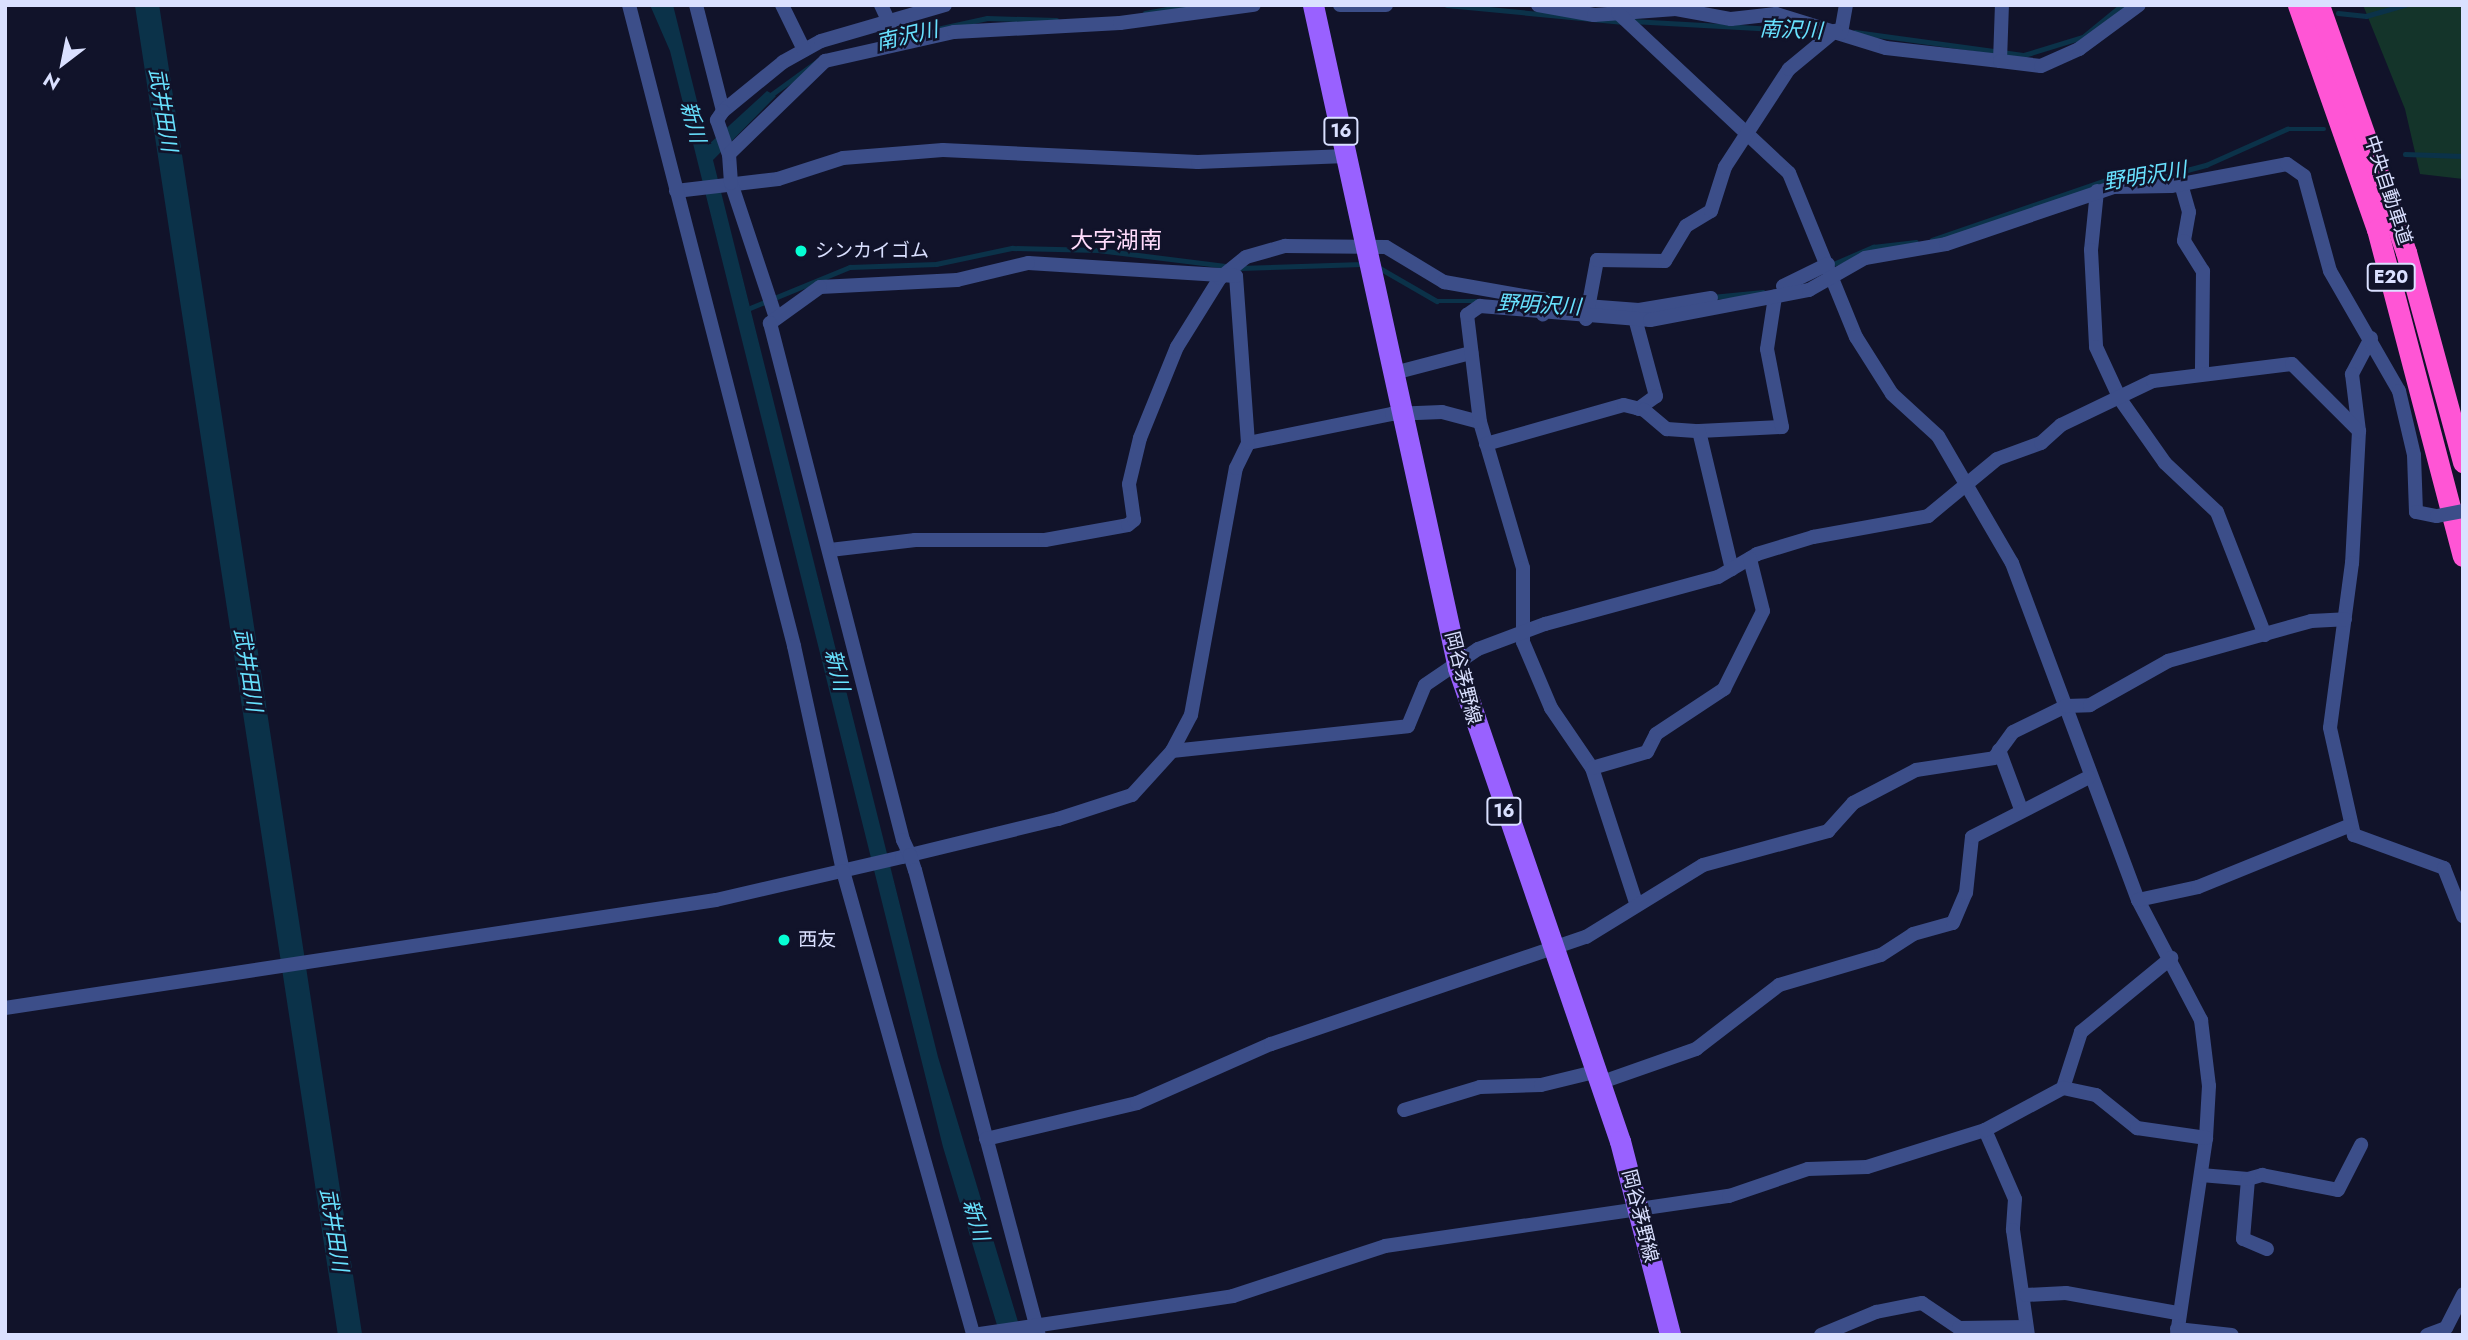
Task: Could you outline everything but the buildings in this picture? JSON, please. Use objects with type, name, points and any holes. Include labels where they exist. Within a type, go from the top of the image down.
[{"type":"highway","name":"中央自動車道","points":[[2298,5],[2377,229],[2463,556]]},
{"type":"highway","name":"中央自動車道","points":[[2319,5],[2406,251],[2463,462]]},
{"type":"main road","name":"岡谷茅野線","points":[[1313,5],[1458,668],[1600,1077],[1670,1335]]},
{"type":"street","points":[[629,5],[683,189],[794,646],[842,871],[978,1334],[1035,1329],[1259,1290],[1385,1246],[1636,1207],[1729,1196],[1808,1169],[1867,1167],[1985,1130],[2063,1088],[2096,1096],[2137,1128],[2206,1138]]},
{"type":"street","points":[[696,5],[723,111]]},
{"type":"street","points":[[782,5],[804,50]]},
{"type":"street","points":[[881,5],[890,24]]},
{"type":"street","points":[[775,315],[728,182],[729,154],[717,120],[723,111],[804,50],[945,5]]},
{"type":"street","points":[[729,154],[825,61],[954,32],[1121,23],[1254,5]]},
{"type":"street","points":[[1340,5],[1386,5]]},
{"type":"street","points":[[1538,5],[1626,10],[1676,9],[1731,19],[1776,14],[1886,48],[2041,66],[2079,50],[2139,5]]},
{"type":"street","points":[[1587,311],[1597,260],[1665,261],[1686,226],[1711,211],[1725,167],[1750,133],[1789,69],[1838,32],[1846,5]]},
{"type":"street","points":[[2000,61],[2002,5]]},
{"type":"street","points":[[1626,10],[1679,75],[1750,133],[1789,173],[1830,271],[1886,386],[1938,436],[2012,563],[2066,706],[2089,777],[2138,900],[2198,1010],[2208,1053],[2206,1138],[2177,1313],[2177,1332],[2232,1335]]},
{"type":"street","points":[[683,189],[728,182],[778,179],[842,158],[943,150],[1198,162],[1347,156]]},
{"type":"street","points":[[1636,903],[1592,768],[1551,708],[1523,642],[1523,568],[1480,422],[1471,353],[1467,315],[1480,306],[1587,311],[1639,310],[1794,285],[1865,258],[1946,244],[2097,191],[2181,184],[2268,164],[2287,164],[2304,176],[2330,271],[2371,338],[2407,415],[2416,512],[2437,516],[2463,511]]},
{"type":"street","points":[[2181,184],[2189,212],[2184,241],[2203,271],[2202,374]]},
{"type":"street","points":[[2097,191],[2091,250],[2096,348],[2120,399],[2165,463],[2217,512],[2265,635]]},
{"type":"street","points":[[830,550],[915,540],[1045,540],[1128,525],[1134,520],[1129,484],[1140,438],[1177,347],[1220,278],[1246,257],[1285,246],[1369,260],[1386,247],[1444,282],[1544,309]]},
{"type":"street","points":[[5,1008],[716,900],[906,856],[1111,805],[1146,784],[1172,751],[1191,716],[1236,468],[1248,443],[1236,276],[1220,278],[1028,263],[957,280],[820,287],[775,315],[770,323],[906,856],[986,1139],[1035,1329]]},
{"type":"street","points":[[1587,311],[1636,322],[1775,297],[1830,271]]},
{"type":"street","points":[[1486,443],[1624,405],[1638,409],[1667,429],[1699,431],[1782,427],[1767,349],[1775,297]]},
{"type":"street","points":[[1636,322],[1656,396],[1638,409]]},
{"type":"street","points":[[2371,338],[2352,374],[2359,431],[2345,619],[2330,729],[2351,825],[2361,840],[2444,868],[2463,916]]},
{"type":"street","points":[[1394,373],[1471,353]]},
{"type":"street","points":[[1172,751],[1408,726],[1425,685],[1458,668],[1465,655],[1525,632],[1642,602],[1732,569],[1750,559],[1848,527],[1928,516],[1966,480],[2153,381],[2292,364],[2359,431]]},
{"type":"street","points":[[1248,443],[1403,415],[1442,412],[1480,422]]},
{"type":"street","points":[[1699,431],[1732,569]]},
{"type":"street","points":[[1592,768],[1647,752],[1656,734],[1724,690],[1763,611],[1750,559]]},
{"type":"street","points":[[986,1139],[1137,1103],[1271,1044],[1586,937],[1636,903],[1703,865],[1828,831],[1853,803],[1916,770],[1994,758],[2013,732],[2066,706],[2090,705],[2168,661],[2311,621],[2345,619]]},
{"type":"street","points":[[1999,751],[2021,809]]},
{"type":"street","points":[[1404,1110],[1480,1087],[1541,1085],[1600,1077],[1696,1049],[1779,985],[1881,955],[1913,934],[1953,923],[1966,893],[1972,837],[2021,809],[2089,777]]},
{"type":"street","points":[[2138,900],[2198,887],[2351,825]]},
{"type":"street","points":[[2063,1088],[2081,1032],[2171,958]]},
{"type":"street","points":[[1821,1335],[1876,1312],[1922,1303],[1959,1328],[2027,1331],[2026,1294],[2013,1230],[2015,1199],[1985,1130]]},
{"type":"street","points":[[2201,1175],[2248,1179],[2262,1175],[2338,1190],[2361,1145]]},
{"type":"street","points":[[2248,1179],[2243,1239],[2267,1249]]},
{"type":"street","points":[[2026,1294],[2066,1293],[2177,1313]]},
{"type":"street","points":[[2427,1335],[2445,1328],[2463,1294]]},
{"type":"green space","points":[[2363,5],[2463,5],[2463,179],[2420,174],[2405,109]]},
{"type":"water","name":"新川","points":[[650,5],[673,5],[708,145],[767,91],[776,96],[713,160],[938,1057],[1022,1335],[1000,1335],[943,1147],[670,51]]},
{"type":"waterway","name":"武井田川","points":[[147,5],[350,1335]]},
{"type":"waterway","name":"南沢川","points":[[1145,13],[1189,5]]},
{"type":"waterway","name":"南沢川","points":[[1447,5],[1623,22]]},
{"type":"waterway","name":"南沢川","points":[[1855,32],[2024,55],[2083,37],[2122,5]]},
{"type":"waterway","name":"南沢川","points":[[2338,13],[2366,16],[2405,5]]},
{"type":"waterway","name":"南沢川","points":[[937,29],[987,18],[1056,20]]},
{"type":"waterway","name":"南沢川","points":[[1632,21],[1811,31]]},
{"type":"waterway","name":"南沢川","points":[[768,97],[823,57]]},
{"type":"waterway","name":"野明沢川","points":[[1932,240],[2109,179],[2157,178],[2206,165],[2287,129],[2324,129]]},
{"type":"waterway","name":"野明沢川","points":[[2405,154],[2463,156]]},
{"type":"waterway","name":"野明沢川","points":[[1831,265],[1873,247],[1916,242]]},
{"type":"waterway","name":"野明沢川","points":[[750,308],[850,267],[936,264],[1012,248],[1098,250],[1227,266]]},
{"type":"waterway","name":"野明沢川","points":[[1239,268],[1362,264]]},
{"type":"waterway","name":"野明沢川","points":[[1378,267],[1437,301],[1479,301]]},
{"type":"waterway","name":"野明沢川","points":[[1712,297],[1763,292]]},
{"type":"place","name":"シンカイゴム","points":[[801,251]]},
{"type":"place","name":"西友","points":[[784,940]]},
{"type":"district","name":"大字湖南","points":[[1116,240]]}]
